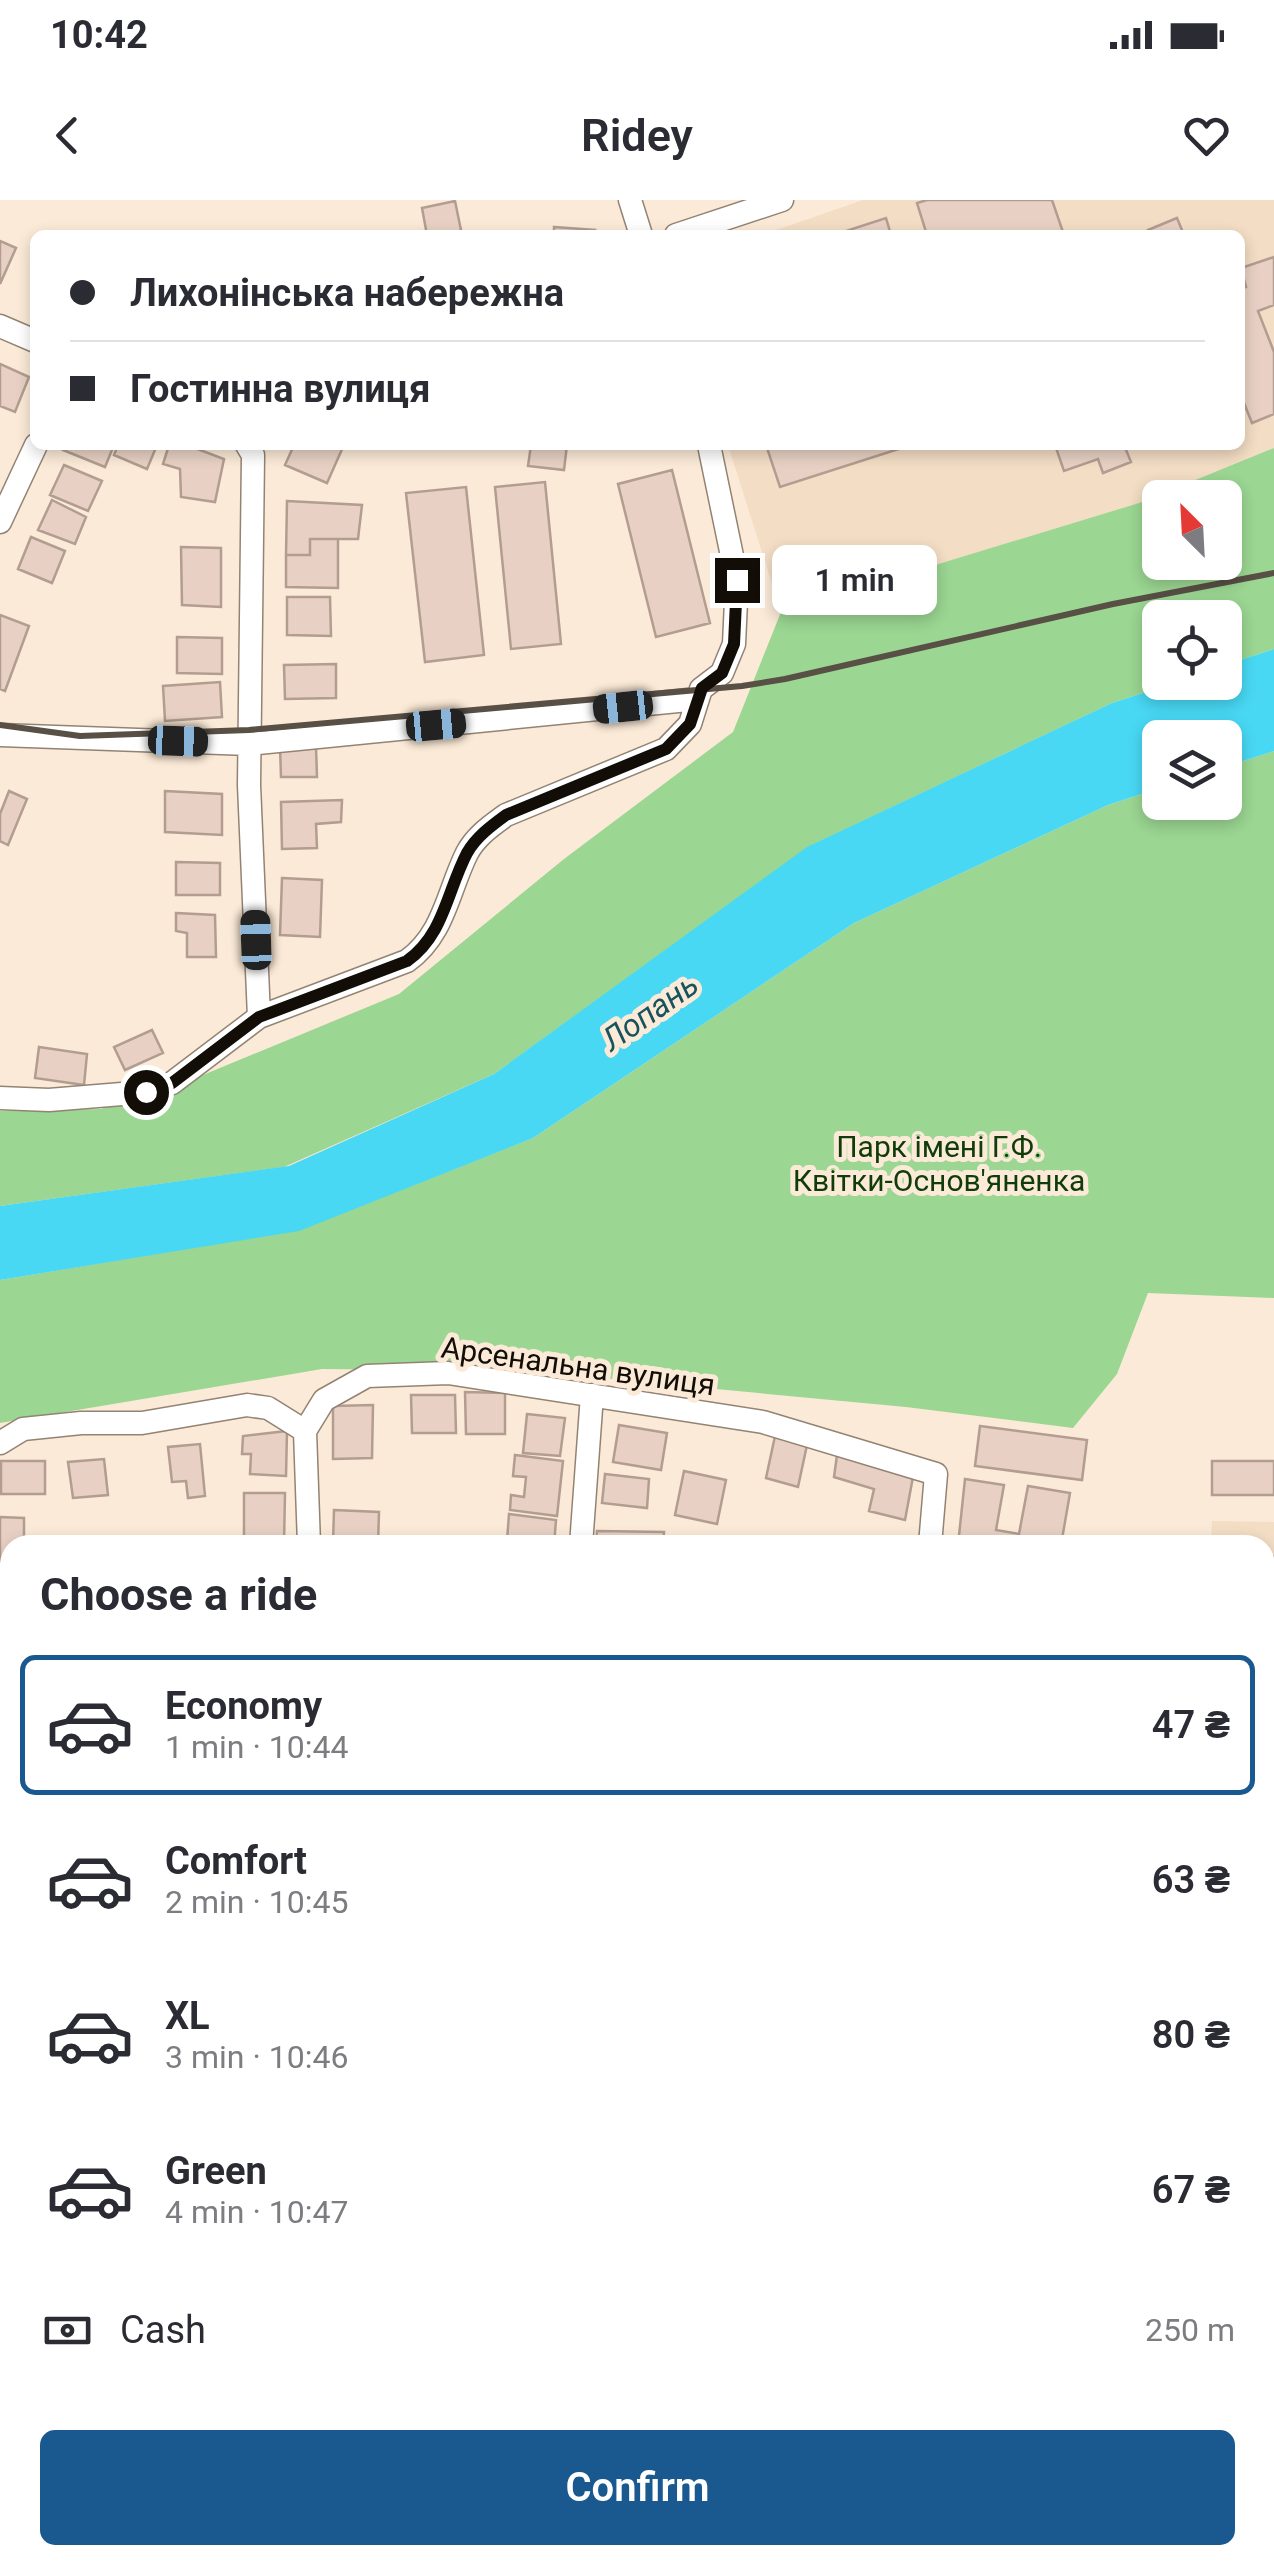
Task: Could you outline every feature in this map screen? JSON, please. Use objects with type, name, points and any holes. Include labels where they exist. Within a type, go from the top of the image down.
[{"type":"street","points":[[630,200],[640,230]]},
{"type":"street","points":[[691,230],[782,200]]},
{"type":"street","points":[[0,326],[30,339]]},
{"type":"street","points":[[0,522],[34,450]]},
{"type":"street","points":[[250,450],[253,456],[249,744],[259,1017]]},
{"type":"street","points":[[0,1098],[49,1100],[146,1092],[172,1083],[259,1017],[407,961],[424,949],[436,930],[468,851],[484,832],[506,815],[666,749],[690,724],[702,688],[722,673],[734,644],[737,580],[710,450]]},
{"type":"street","points":[[0,735],[249,744],[696,704]]},
{"type":"street","name":"Арсенальна вулиця","points":[[305,1431],[324,1400],[367,1376],[448,1374],[762,1422],[936,1474],[931,1535]]},
{"type":"street","points":[[583,1535],[592,1395]]},
{"type":"street","points":[[0,1443],[23,1429],[81,1423],[142,1424],[247,1406],[268,1408],[305,1431],[309,1535]]},
{"type":"shaded area","points":[[863,200],[1274,200],[1274,462],[1215,480],[1142,480],[1142,502],[781,612],[730,450],[1245,450],[1245,230],[776,230]]},
{"type":"shaded area","points":[[1212,1521],[1274,1522],[1274,1535],[1211,1535]]},
{"type":"green space","points":[[1274,448],[1274,649],[1242,659],[1242,600],[1142,600],[1142,693],[1112,703],[812,845],[494,1074],[284,1167],[0,1206],[0,1111],[101,1109],[203,1075],[399,994],[564,859],[733,732],[781,612],[1142,502],[1142,580],[1242,580],[1242,480],[1195,480]]},
{"type":"green space","name":"Парк імені Г.Ф. Квітки-Основ'яненка","points":[[1274,751],[1274,1298],[1148,1293],[1117,1374],[1073,1428],[906,1407],[525,1371],[322,1369],[0,1423],[0,1280],[299,1230],[533,1138],[854,923],[1108,805],[1142,794],[1142,820],[1242,820],[1242,761]]},
{"type":"water","name":"Лопань","points":[[1274,649],[1274,751],[1242,761],[1242,720],[1142,720],[1142,794],[1108,805],[854,923],[533,1138],[299,1231],[0,1280],[0,1206],[289,1166],[494,1074],[807,847],[1112,703],[1142,693],[1142,700],[1242,700],[1242,659]]},
{"type":"building","points":[[1052,200],[1062,230],[925,230],[917,203]]},
{"type":"building","points":[[455,201],[461,230],[426,230],[422,208]]},
{"type":"building","points":[[886,218],[890,230],[849,230]]},
{"type":"building","points":[[1177,218],[1182,230],[1148,230]]},
{"type":"building","points":[[0,241],[16,248],[0,284]]},
{"type":"building","points":[[1274,257],[1274,305],[1258,311],[1274,352],[1274,414],[1252,423],[1245,406],[1245,267]]},
{"type":"building","points":[[0,364],[29,377],[15,412],[0,406]]},
{"type":"building","points":[[63,450],[112,450],[105,467]]},
{"type":"building","points":[[116,450],[155,450],[147,469],[114,455]]},
{"type":"building","points":[[167,450],[200,450],[224,459],[215,502],[181,497],[180,469],[163,464]]},
{"type":"building","points":[[292,450],[342,450],[327,483],[285,465]]},
{"type":"building","points":[[530,450],[566,450],[564,470],[528,466]]},
{"type":"building","points":[[768,450],[895,450],[780,487]]},
{"type":"building","points":[[1057,450],[1126,450],[1131,462],[1103,473],[1098,459],[1064,471]]},
{"type":"building","points":[[64,465],[102,481],[88,511],[50,495]]},
{"type":"building","points":[[672,470],[710,623],[656,637],[618,484]]},
{"type":"building","points":[[545,482],[561,644],[511,649],[495,487]]},
{"type":"building","points":[[466,487],[484,655],[425,662],[406,493]]},
{"type":"building","points":[[52,500],[86,517],[75,544],[38,530]]},
{"type":"building","points":[[287,501],[362,505],[358,539],[310,539],[310,555],[286,555]]},
{"type":"building","points":[[31,537],[65,551],[52,583],[18,569]]},
{"type":"building","points":[[310,539],[338,539],[338,588],[286,587],[286,555],[310,555]]},
{"type":"building","points":[[181,547],[221,548],[221,607],[182,605]]},
{"type":"building","points":[[287,597],[330,597],[331,636],[287,635]]},
{"type":"building","points":[[0,615],[29,626],[5,691],[0,689]]},
{"type":"building","points":[[177,637],[222,638],[222,674],[177,673]]},
{"type":"building","points":[[336,664],[336,698],[285,699],[284,665]]},
{"type":"building","points":[[220,682],[222,717],[165,721],[163,686]]},
{"type":"building","points":[[280,747],[316,747],[317,777],[281,777]]},
{"type":"building","points":[[9,791],[27,799],[8,845],[0,841],[0,814]]},
{"type":"building","points":[[165,791],[222,794],[222,835],[165,832]]},
{"type":"building","points":[[342,800],[341,822],[316,824],[317,848],[282,849],[281,802]]},
{"type":"building","points":[[176,862],[220,863],[220,895],[176,895]]},
{"type":"building","points":[[282,878],[322,880],[320,937],[280,935]]},
{"type":"building","points":[[176,913],[215,915],[216,957],[187,957],[187,933],[176,931]]},
{"type":"building","points":[[152,1030],[163,1053],[125,1070],[114,1047]]},
{"type":"building","points":[[39,1047],[87,1054],[84,1085],[35,1078]]},
{"type":"building","points":[[465,1392],[505,1393],[505,1434],[466,1434]]},
{"type":"building","points":[[411,1395],[455,1395],[456,1433],[412,1433]]},
{"type":"building","points":[[373,1405],[372,1458],[333,1459],[333,1406]]},
{"type":"building","points":[[527,1414],[565,1418],[560,1456],[523,1453]]},
{"type":"building","points":[[619,1425],[667,1433],[661,1470],[613,1462]]},
{"type":"building","points":[[980,1426],[1087,1440],[1082,1480],[975,1466]]},
{"type":"building","points":[[287,1431],[286,1476],[250,1474],[251,1454],[242,1454],[243,1436]]},
{"type":"building","points":[[775,1436],[807,1445],[798,1487],[766,1478]]},
{"type":"building","points":[[200,1444],[205,1496],[188,1498],[186,1481],[172,1482],[168,1447]]},
{"type":"building","points":[[515,1455],[563,1461],[557,1516],[510,1510],[511,1495],[524,1497],[526,1477],[513,1476]]},
{"type":"building","points":[[837,1455],[913,1477],[905,1520],[869,1511],[874,1489],[834,1477]]},
{"type":"building","points":[[104,1459],[108,1495],[73,1498],[68,1462]]},
{"type":"building","points":[[1,1461],[45,1461],[45,1494],[1,1494]]},
{"type":"building","points":[[1212,1461],[1274,1461],[1274,1495],[1212,1495]]},
{"type":"building","points":[[684,1471],[726,1480],[717,1524],[675,1515]]},
{"type":"building","points":[[605,1474],[649,1479],[647,1508],[602,1503]]},
{"type":"building","points":[[965,1479],[1004,1485],[996,1530],[1019,1534],[1028,1486],[1070,1493],[1063,1535],[959,1535]]},
{"type":"building","points":[[244,1493],[285,1493],[284,1535],[244,1535]]},
{"type":"building","points":[[334,1510],[379,1512],[378,1535],[333,1535]]},
{"type":"building","points":[[509,1514],[556,1520],[555,1535],[507,1535]]},
{"type":"building","points":[[0,1517],[24,1518],[24,1535],[0,1535]]},
{"type":"building","points":[[597,1531],[664,1532],[664,1535],[597,1535]]},
{"type":"railway","points":[[0,725],[80,736],[249,730],[742,686],[1113,604],[1274,573]]},
{"type":"route","points":[[146,1092],[172,1083],[259,1017],[407,961],[424,949],[436,930],[468,851],[484,832],[506,815],[666,749],[690,724],[702,688],[722,673],[734,644],[737,580]]}]
